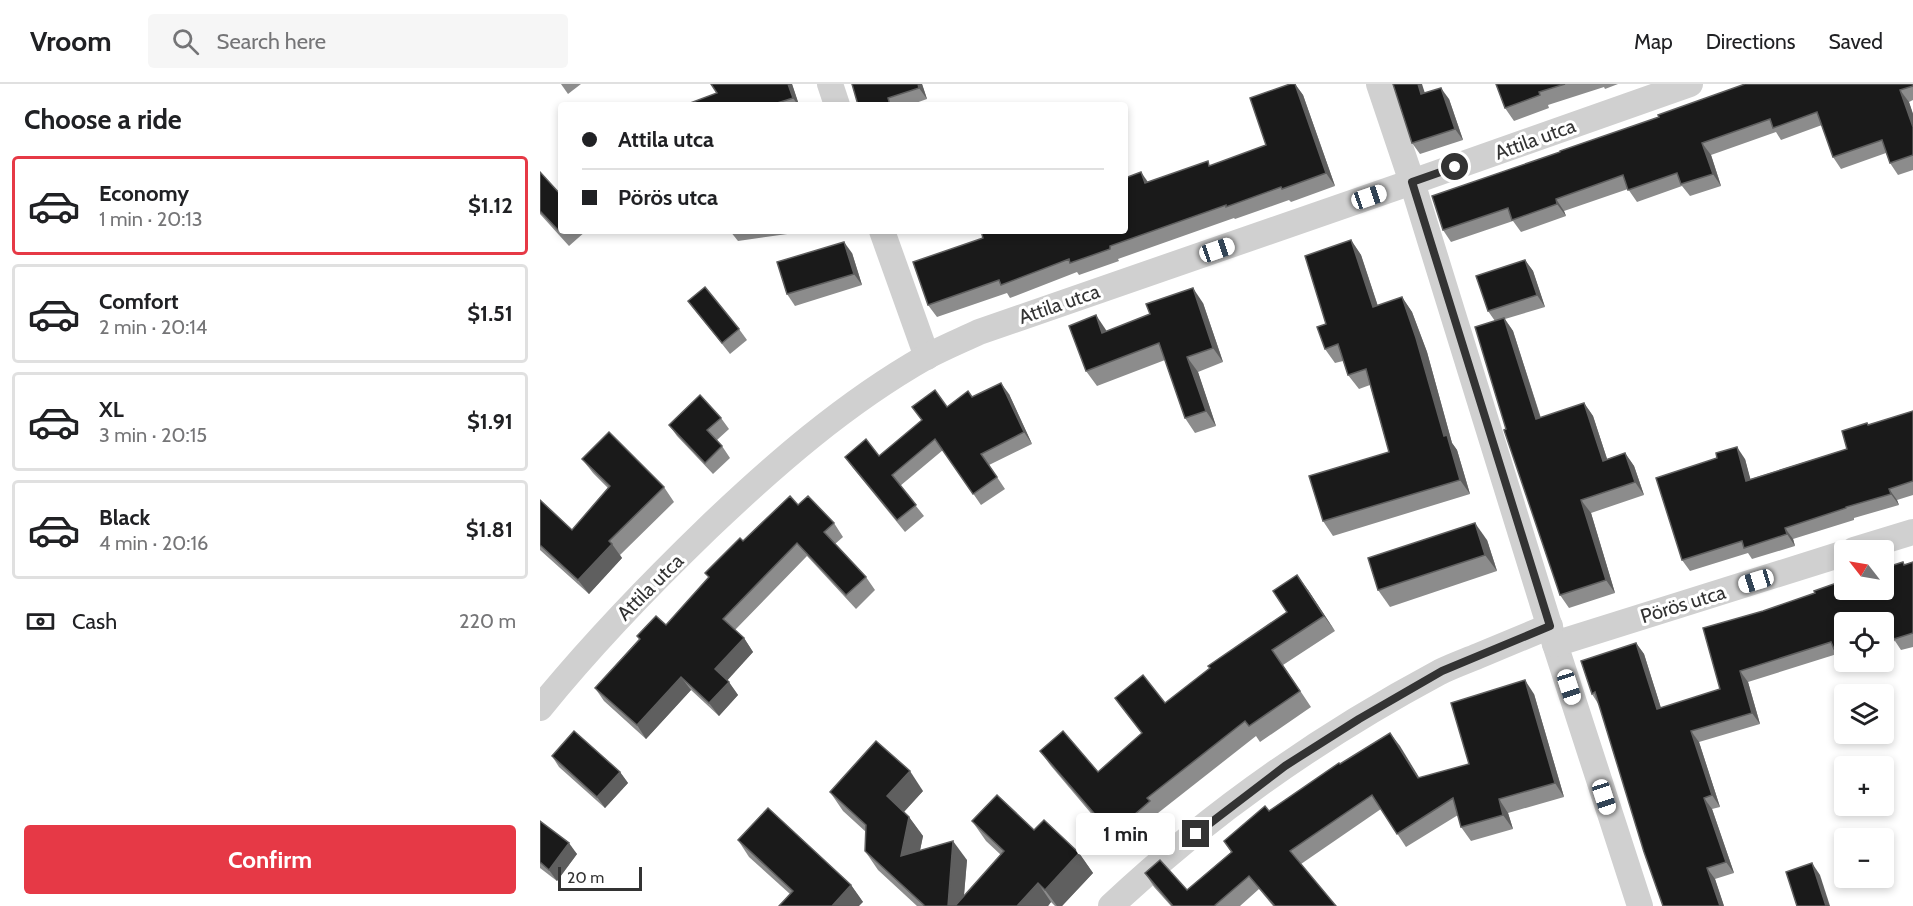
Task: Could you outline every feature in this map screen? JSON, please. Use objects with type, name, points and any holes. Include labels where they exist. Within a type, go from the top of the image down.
[{"type":"street","points":[[830,84],[836,102]]},
{"type":"street","points":[[1379,84],[1412,182],[1552,635],[1640,906]]},
{"type":"street","name":"Attila utca","points":[[540,708],[604,633],[732,505],[829,422],[927,357],[979,332],[1689,84]]},
{"type":"street","points":[[883,234],[927,357]]},
{"type":"street","points":[[1887,540],[1913,532]]},
{"type":"street","name":"Pörös utca","points":[[1111,906],[1145,874],[1285,766],[1349,725],[1442,671],[1552,635],[1834,556]]},
{"type":"building","points":[[711,84],[788,84],[793,98],[780,102],[693,102],[717,93]]},
{"type":"building","points":[[852,84],[918,84],[919,88],[888,98],[889,102],[857,102]]},
{"type":"building","points":[[1295,84],[1326,173],[1226,207],[1226,205],[1110,246],[1110,249],[1070,263],[1069,259],[1001,285],[999,280],[928,305],[913,262],[983,238],[982,234],[1128,234],[1128,177],[1141,172],[1145,183],[1208,161],[1209,166],[1266,145],[1250,98]]},
{"type":"building","points":[[1393,84],[1418,84],[1421,94],[1441,88],[1455,129],[1412,143]]},
{"type":"building","points":[[1496,84],[1565,84],[1539,92],[1540,95],[1505,108]]},
{"type":"building","points":[[1745,84],[1913,84],[1913,86],[1900,90],[1913,127],[1913,155],[1890,163],[1882,140],[1833,157],[1817,112],[1773,128],[1770,119],[1702,143],[1713,174],[1681,184],[1677,173],[1628,190],[1623,175],[1556,199],[1557,204],[1512,220],[1508,208],[1443,230],[1432,196],[1659,117],[1658,115]]},
{"type":"building","points":[[540,172],[558,192],[558,230],[540,211]]},
{"type":"building","points":[[1351,240],[1373,307],[1402,297],[1444,436],[1447,435],[1460,480],[1323,521],[1309,476],[1389,452],[1366,369],[1348,375],[1338,344],[1325,349],[1317,327],[1326,324],[1305,256]]},
{"type":"building","points":[[844,242],[854,274],[787,294],[777,262]]},
{"type":"building","points":[[1525,260],[1537,295],[1488,311],[1476,276]]},
{"type":"building","points":[[705,287],[739,329],[722,343],[688,301]]},
{"type":"building","points":[[1193,288],[1213,348],[1187,357],[1206,411],[1185,418],[1159,343],[1086,371],[1069,326],[1096,315],[1102,333],[1150,314],[1146,304]]},
{"type":"building","points":[[1504,318],[1536,419],[1584,403],[1603,461],[1625,453],[1635,482],[1581,500],[1606,580],[1560,595],[1504,430],[1506,429],[1475,327]]},
{"type":"building","points":[[1001,383],[1024,432],[981,454],[997,477],[973,494],[935,439],[892,475],[916,505],[897,520],[845,457],[866,439],[879,456],[922,420],[912,407],[935,390],[947,407],[968,391],[972,397]]},
{"type":"building","points":[[700,395],[721,418],[707,430],[722,446],[705,463],[669,425]]},
{"type":"building","points":[[1913,411],[1913,481],[1889,489],[1891,494],[1785,528],[1787,534],[1744,548],[1742,541],[1682,560],[1656,478],[1717,458],[1716,453],[1737,447],[1746,481],[1847,449],[1842,431]]},
{"type":"building","points":[[609,432],[664,487],[609,541],[612,544],[578,580],[540,545],[540,500],[572,530],[610,486],[582,459]]},
{"type":"building","points":[[790,496],[798,505],[808,496],[834,523],[824,532],[866,577],[846,595],[797,543],[723,619],[744,638],[715,669],[729,682],[709,703],[681,677],[637,725],[595,688],[640,639],[637,636],[656,616],[666,625],[709,577],[705,573],[740,538],[743,541]]},
{"type":"building","points":[[1475,523],[1485,555],[1378,590],[1368,558]]},
{"type":"building","points":[[1913,562],[1913,633],[1894,639],[1894,612],[1834,612],[1834,649],[1831,642],[1740,671],[1752,713],[1691,731],[1712,795],[1704,798],[1726,862],[1707,868],[1720,906],[1663,906],[1595,692],[1592,694],[1581,661],[1636,643],[1657,709],[1720,689],[1703,628],[1763,611],[1834,584],[1834,600],[1894,600],[1894,565]]},
{"type":"building","points":[[1297,575],[1324,616],[1272,650],[1300,691],[1249,726],[1245,721],[1147,798],[1150,801],[1112,834],[1040,751],[1063,731],[1098,772],[1142,733],[1115,698],[1143,675],[1165,703],[1210,668],[1208,666],[1287,612],[1273,591]]},
{"type":"building","points":[[1525,680],[1555,783],[1499,799],[1503,815],[1461,827],[1453,798],[1397,834],[1372,795],[1290,851],[1336,906],[1275,906],[1249,876],[1214,906],[1173,906],[1145,873],[1160,860],[1187,890],[1232,852],[1224,841],[1265,806],[1269,811],[1339,763],[1390,733],[1418,778],[1469,764],[1451,703]]},
{"type":"building","points":[[574,731],[620,772],[597,797],[552,756]]},
{"type":"building","points":[[876,741],[910,771],[887,796],[909,817],[901,856],[953,841],[948,906],[925,906],[865,851],[866,825],[830,792]]},
{"type":"building","points":[[997,795],[1034,830],[1044,820],[1079,853],[1045,890],[1038,883],[1017,906],[955,906],[1004,851],[972,821]]},
{"type":"building","points":[[768,808],[851,885],[832,906],[779,906],[793,891],[738,840]]},
{"type":"building","points":[[540,821],[569,843],[549,870],[540,862]]},
{"type":"building","points":[[1812,863],[1826,906],[1797,906],[1786,872]]},
{"type":"route","points":[[1196,834],[1285,766],[1359,719],[1442,671],[1550,626],[1412,182],[1455,167]]}]
